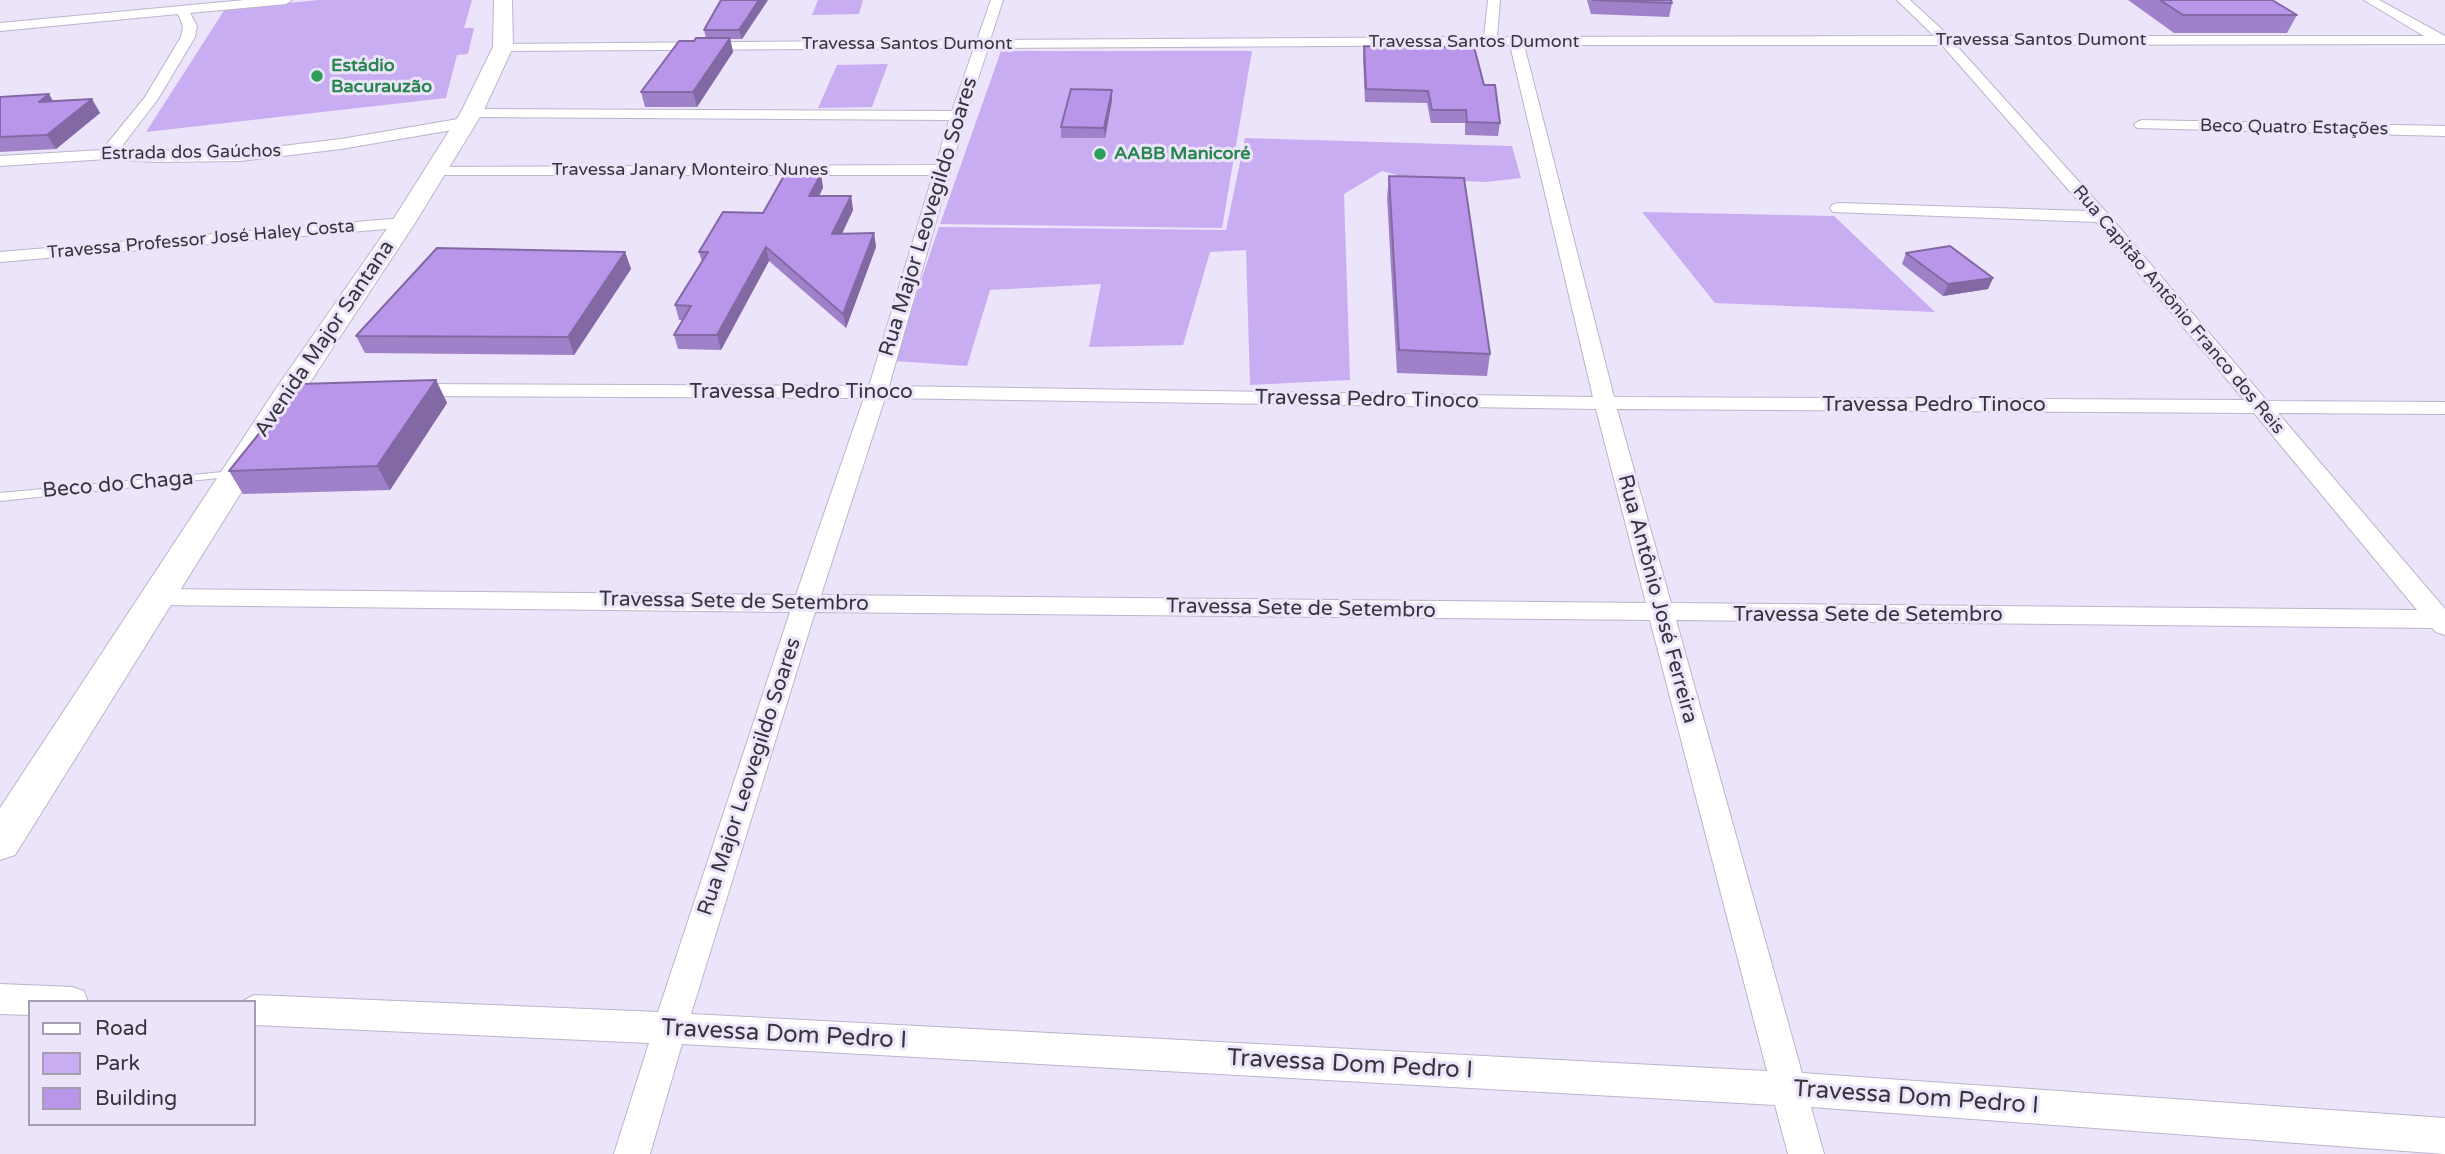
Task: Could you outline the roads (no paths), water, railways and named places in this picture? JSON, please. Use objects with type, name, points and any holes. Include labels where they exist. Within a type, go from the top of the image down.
[{"type":"street","points":[[101,19],[116,0]]},
{"type":"street","points":[[0,27],[286,0]]},
{"type":"street","name":"Avenida Major Santana","points":[[0,843],[236,474],[304,390],[437,170],[468,117],[503,47],[503,0]]},
{"type":"street","name":"Rua Major Leovegildo Soares","points":[[632,1154],[806,602],[877,392],[958,116],[998,0]]},
{"type":"street","points":[[1490,41],[1494,0]]},
{"type":"street","name":"Rua Capitão Antônio Franco dos Reis","points":[[1903,0],[1945,40],[2101,217],[2443,621]]},
{"type":"street","points":[[2370,0],[2444,41]]},
{"type":"street","points":[[107,154],[151,99],[188,37],[190,26],[183,11]]},
{"type":"street","name":"Travessa Santos Dumont","points":[[503,47],[1490,41],[2444,41]]},
{"type":"street","name":"Rua Antônio José Ferreira","points":[[1516,41],[1605,403],[1791,1089],[1806,1154]]},
{"type":"street","points":[[468,117],[958,116]]},
{"type":"street","name":"Estrada dos Gaúchos","points":[[4,164],[107,154],[155,157],[240,156],[291,152],[468,117]]},
{"type":"street","name":"Beco Quatro Estações","points":[[2142,125],[2445,131]]},
{"type":"street","name":"Travessa Janary Monteiro Nunes","points":[[437,170],[944,170]]},
{"type":"street","points":[[1839,208],[2101,217]]},
{"type":"street","name":"Travessa Professor José Haley Costa","points":[[0,257],[403,223]]},
{"type":"street","name":"Travessa Pedro Tinoco","points":[[388,390],[877,392],[1605,403],[2445,408]]},
{"type":"street","name":"Travessa Sete de Setembro","points":[[157,597],[2443,621]]},
{"type":"street","points":[[0,999],[28,1000]]},
{"type":"street","name":"Travessa Dom Pedro I","points":[[256,1010],[670,1028],[1791,1089],[2445,1136]]},
{"type":"lane","name":"Beco do Chaga","points":[[0,497],[236,474]]},
{"type":"place","name":"Estádio Bacurauzão","points":[[317,76]]},
{"type":"place","name":"AABB Manicoré","points":[[1100,154]]}]
